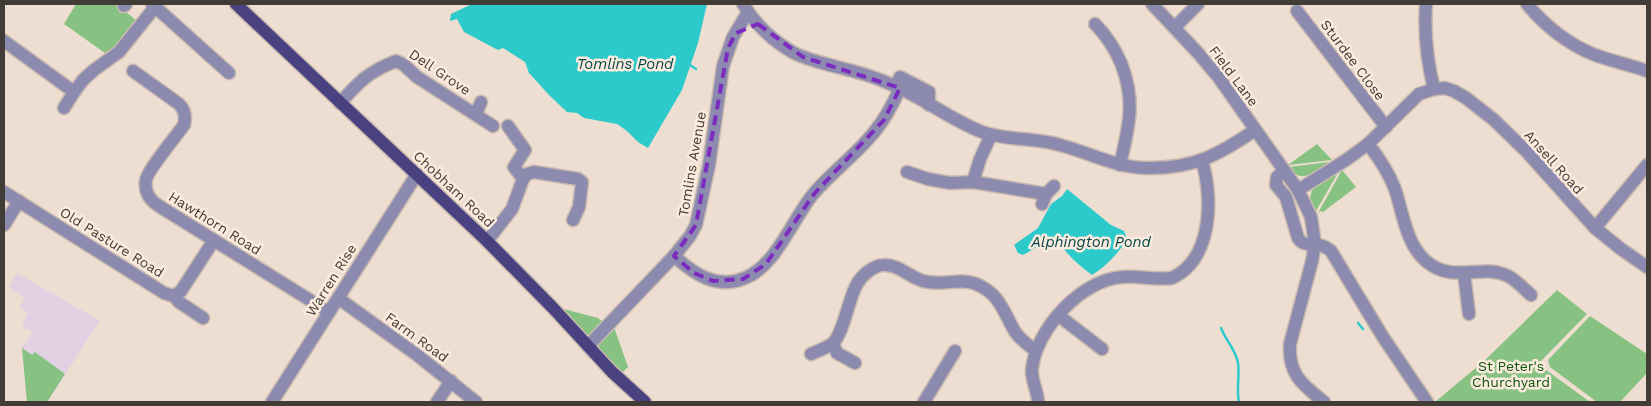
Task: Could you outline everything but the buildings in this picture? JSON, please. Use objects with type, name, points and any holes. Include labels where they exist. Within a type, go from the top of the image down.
[{"type":"main road","name":"Chobham Road","points":[[236,4],[487,241],[624,384],[645,402]]},
{"type":"street","name":"Field Lane","points":[[1152,4],[1219,78],[1298,190],[1311,217],[1315,244],[1290,344],[1290,356],[1292,368],[1297,378],[1324,402]]},
{"type":"street","points":[[1175,28],[1198,4]]},
{"type":"street","points":[[1298,190],[1368,144],[1418,94],[1434,89],[1425,30],[1426,4]]},
{"type":"street","points":[[1527,4],[1552,29],[1576,45],[1594,54],[1647,70]]},
{"type":"street","points":[[64,108],[74,92],[94,70],[119,52],[154,5],[229,73]]},
{"type":"street","points":[[746,8],[758,24],[774,39],[803,57],[898,84],[965,124],[991,135],[1059,144],[1120,165],[1156,168],[1202,161],[1221,152],[1256,130]]},
{"type":"street","name":"Tomlins Avenue","points":[[588,346],[674,256],[696,225],[709,165],[720,78],[728,48],[736,34],[746,8]]},
{"type":"street","name":"Sturdee Close","points":[[1297,11],[1386,127]]},
{"type":"street","points":[[736,34],[758,24]]},
{"type":"street","points":[[1095,24],[1114,46],[1125,74],[1130,94],[1130,116],[1120,165]]},
{"type":"street","points":[[4,41],[74,92]]},
{"type":"street","name":"Dell Grove","points":[[340,103],[363,78],[396,61],[404,65],[417,77],[478,108],[493,126]]},
{"type":"street","name":"Hawthorn Road","points":[[133,71],[179,104],[184,110],[185,118],[184,125],[147,175],[145,184],[147,195],[155,204],[329,312]]},
{"type":"street","points":[[674,256],[694,273],[706,279],[718,281],[743,279],[759,270],[771,257],[814,194],[874,133],[884,120],[898,84]]},
{"type":"street","name":"Ansell Road","points":[[1434,89],[1445,88],[1454,91],[1494,120],[1527,152],[1595,228],[1647,267]]},
{"type":"street","points":[[508,126],[525,150],[514,167],[523,179]]},
{"type":"street","points":[[973,182],[991,135]]},
{"type":"street","points":[[1368,144],[1384,165],[1411,242],[1427,262],[1439,269],[1455,273],[1488,271],[1509,276],[1531,296]]},
{"type":"street","points":[[1038,400],[1032,378],[1036,351],[1046,330],[1058,315],[1076,298],[1104,281],[1122,277],[1169,278],[1182,272],[1190,263],[1200,247],[1206,226],[1209,191],[1202,161]]},
{"type":"street","points":[[1595,228],[1647,165]]},
{"type":"street","points":[[908,171],[928,179],[943,182],[973,182],[1047,194]]},
{"type":"street","points":[[1284,171],[1277,177],[1276,185],[1286,197],[1298,238],[1306,245],[1322,245],[1331,251],[1383,337],[1427,402]]},
{"type":"street","points":[[487,241],[512,209],[523,179],[527,174],[534,172],[578,179],[582,182],[579,207],[573,220]]},
{"type":"street","name":"Warren Rise","points":[[272,402],[417,174]]},
{"type":"street","name":"Old Pasture Road","points":[[4,192],[164,293],[174,296],[179,302],[203,318]]},
{"type":"street","points":[[4,225],[19,201]]},
{"type":"street","points":[[174,296],[181,291],[214,240]]},
{"type":"street","points":[[811,354],[833,343],[842,327],[851,295],[857,283],[869,271],[883,265],[894,266],[923,280],[936,283],[964,281],[982,287],[998,300],[1015,332],[1036,351]]},
{"type":"street","points":[[1464,273],[1469,314]]},
{"type":"street","name":"Farm Road","points":[[338,298],[451,381],[476,402]]},
{"type":"street","points":[[1058,315],[1104,347]]},
{"type":"street","points":[[833,343],[837,353],[856,363]]},
{"type":"street","points":[[924,402],[955,351]]},
{"type":"street","points":[[437,402],[451,381]]},
{"type":"highlighted area","points":[[758,24],[803,57],[900,88],[884,120],[814,194],[766,264],[743,279],[713,281],[694,273],[674,256],[696,225],[728,48],[736,33]]},
{"type":"shaded area","points":[[17,273],[100,321],[47,402],[27,402],[22,348],[32,332],[22,325],[28,313],[19,307],[25,298],[9,287]]},
{"type":"green space","points":[[76,4],[116,4],[137,21],[117,45],[105,53],[64,24]]},
{"type":"green space","points":[[1317,144],[1332,160],[1288,165]]},
{"type":"green space","points":[[1329,162],[1314,173],[1304,176],[1298,176],[1289,167]]},
{"type":"green space","points":[[1342,170],[1356,187],[1323,212],[1318,213]]},
{"type":"green space","points":[[1339,171],[1316,211],[1310,198],[1312,190]]},
{"type":"green space","name":"St Peter's Churchyard","points":[[1557,290],[1587,314],[1538,364],[1590,402],[1435,402],[1484,361]]},
{"type":"green space","points":[[560,308],[598,318],[605,324],[592,334],[585,335]]},
{"type":"green space","points":[[1590,316],[1647,354],[1647,373],[1620,402],[1597,402],[1550,367],[1548,360]]},
{"type":"green space","points":[[614,327],[628,367],[621,374],[598,347],[599,342]]},
{"type":"green space","points":[[22,348],[32,355],[35,352],[65,374],[47,402],[27,402]]},
{"type":"water","name":"Tomlins Pond","points":[[472,4],[707,4],[698,43],[682,90],[648,148],[617,124],[584,118],[577,113],[567,112],[529,73],[525,62],[503,48],[498,50],[464,32],[457,19],[450,21],[451,14]]},
{"type":"water","name":"Alphington Pond","points":[[1067,189],[1111,225],[1124,231],[1127,239],[1120,250],[1092,275],[1071,257],[1055,236],[1023,255],[1018,253],[1014,245],[1038,228],[1051,204],[1062,196]]},
{"type":"waterway","points":[[690,65],[696,69]]},
{"type":"waterway","points":[[1358,323],[1363,329]]},
{"type":"waterway","points":[[1221,328],[1237,358],[1239,402]]}]
